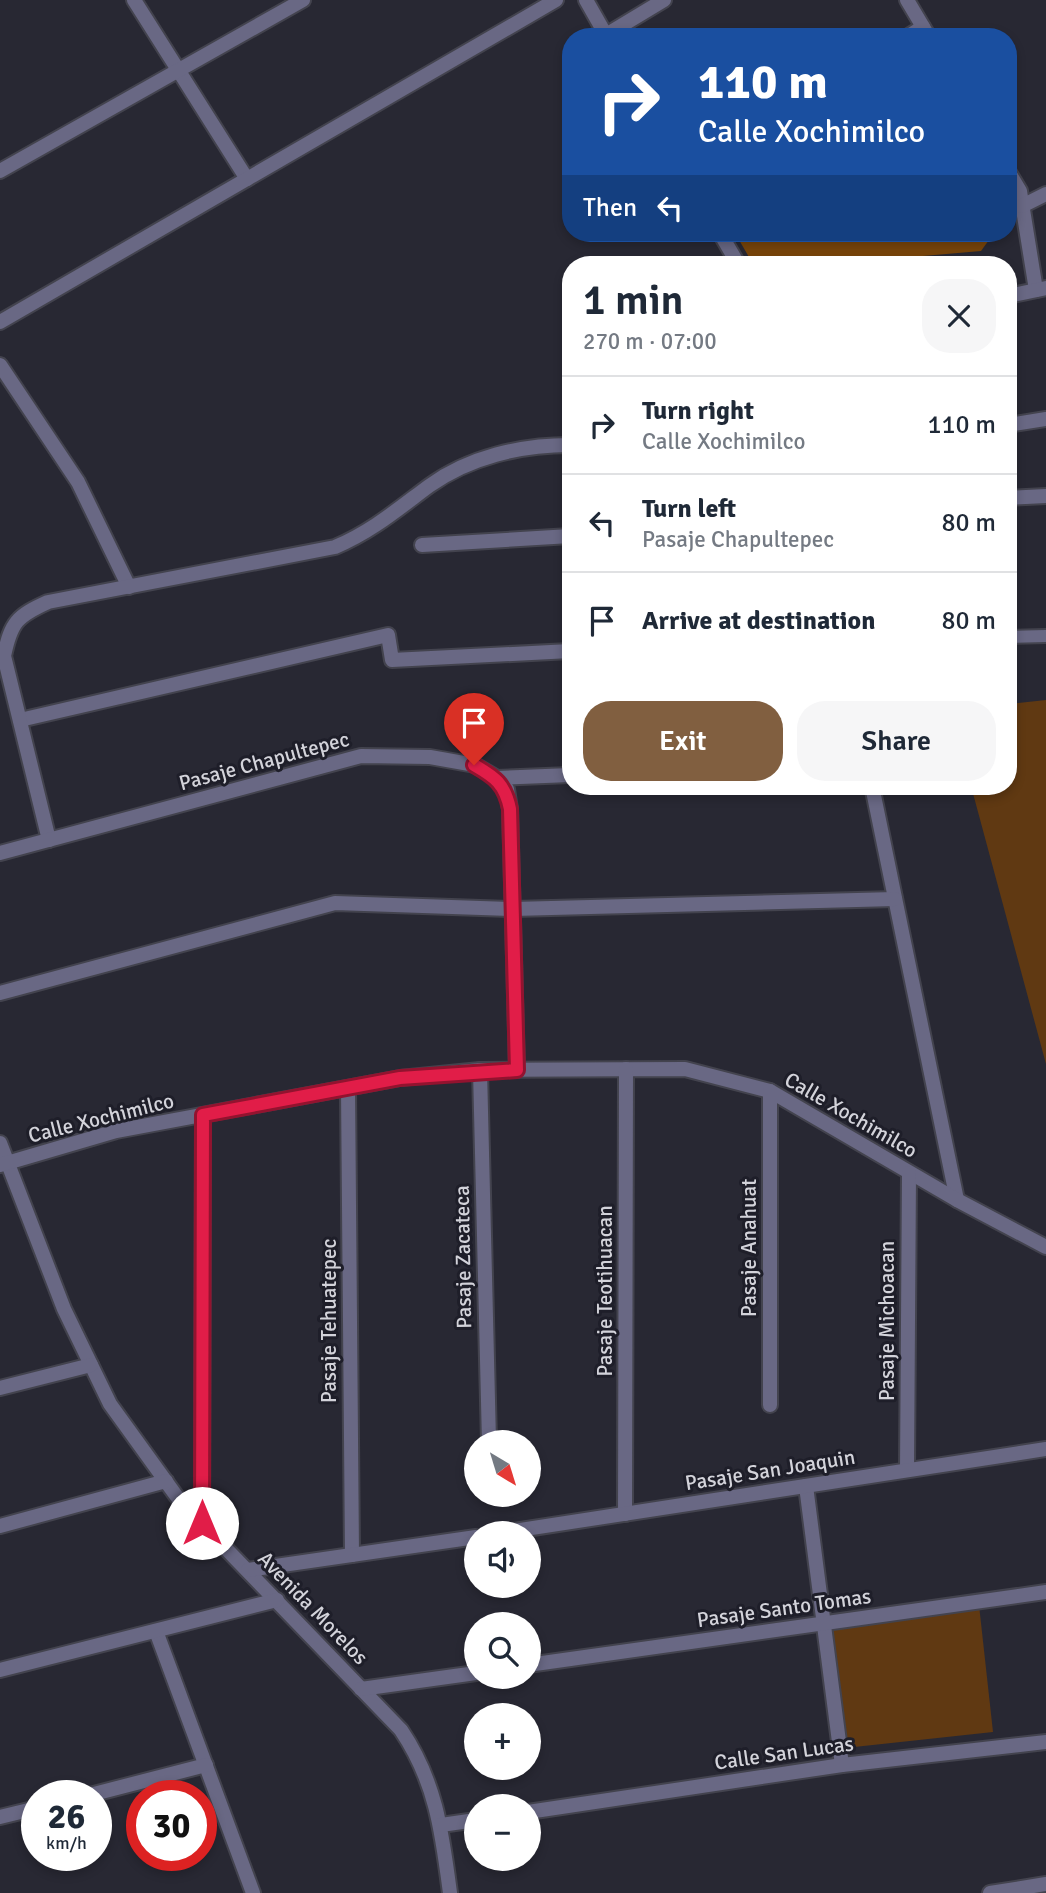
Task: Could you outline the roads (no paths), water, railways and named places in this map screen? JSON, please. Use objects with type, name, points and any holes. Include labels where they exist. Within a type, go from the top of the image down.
[{"type":"street","points":[[135,0],[247,178]]},
{"type":"street","points":[[0,171],[303,0]]},
{"type":"street","points":[[0,322],[556,0]]},
{"type":"street","points":[[586,0],[602,28]]},
{"type":"street","points":[[619,28],[664,0]]},
{"type":"street","points":[[907,0],[924,28]]},
{"type":"street","points":[[1017,186],[1041,289],[1017,294]]},
{"type":"street","points":[[1023,206],[1046,194]]},
{"type":"street","points":[[0,365],[78,482],[129,587]]},
{"type":"street","points":[[1017,424],[1046,419]]},
{"type":"street","points":[[49,840],[4,656],[9,629],[24,612],[48,602],[335,547],[362,535],[430,486],[465,465],[500,453],[562,446]]},
{"type":"street","points":[[1017,498],[1046,496]]},
{"type":"street","points":[[422,545],[562,536]]},
{"type":"street","points":[[20,720],[388,635],[392,660],[562,651]]},
{"type":"street","name":"Pasaje Chapultepec","points":[[0,853],[361,756],[430,757],[474,765],[497,778]]},
{"type":"street","points":[[497,778],[562,775]]},
{"type":"street","points":[[497,778],[506,789],[510,809],[517,1070]]},
{"type":"street","points":[[874,795],[957,1200]]},
{"type":"street","points":[[0,993],[335,903],[513,909],[895,899]]},
{"type":"street","name":"Pasaje Teotihuacan","points":[[625,1514],[626,1069]]},
{"type":"street","name":"Calle Xochimilco","points":[[3,1164],[116,1131],[400,1078],[480,1070],[685,1069],[770,1091],[957,1200],[1046,1247]]},
{"type":"street","name":"Pasaje Zacateca","points":[[480,1070],[489,1430]]},
{"type":"street","name":"Pasaje Tehuatepec","points":[[348,1088],[352,1555]]},
{"type":"street","name":"Pasaje Anahuat","points":[[769,1405],[770,1091]]},
{"type":"street","points":[[202,1523],[203,1115]]},
{"type":"street","name":"Avenida Morelos","points":[[0,1143],[3,1164],[64,1308],[110,1404],[180,1502],[401,1731],[419,1758],[441,1825],[450,1893]]},
{"type":"street","name":"Pasaje Michoacan","points":[[907,1470],[909,1172]]},
{"type":"street","points":[[0,1388],[91,1365]]},
{"type":"street","name":"Pasaje San Joaquin","points":[[541,1527],[1046,1449]]},
{"type":"street","points":[[0,1526],[166,1481]]},
{"type":"street","points":[[806,1486],[842,1765]]},
{"type":"street","points":[[248,1570],[464,1539]]},
{"type":"street","name":"Pasaje Santo Tomas","points":[[541,1663],[1046,1592]]},
{"type":"street","points":[[0,1670],[277,1600]]},
{"type":"street","points":[[156,1631],[253,1893]]},
{"type":"street","points":[[361,1689],[464,1674]]},
{"type":"street","name":"Calle San Lucas","points":[[541,1810],[842,1765],[1046,1742]]},
{"type":"street","points":[[112,1789],[206,1765]]},
{"type":"street","points":[[0,1817],[21,1812]]},
{"type":"street","points":[[441,1825],[464,1822]]},
{"type":"street","points":[[990,1893],[1046,1884]]},
{"type":"lane","points":[[1017,637],[1046,636]]}]
